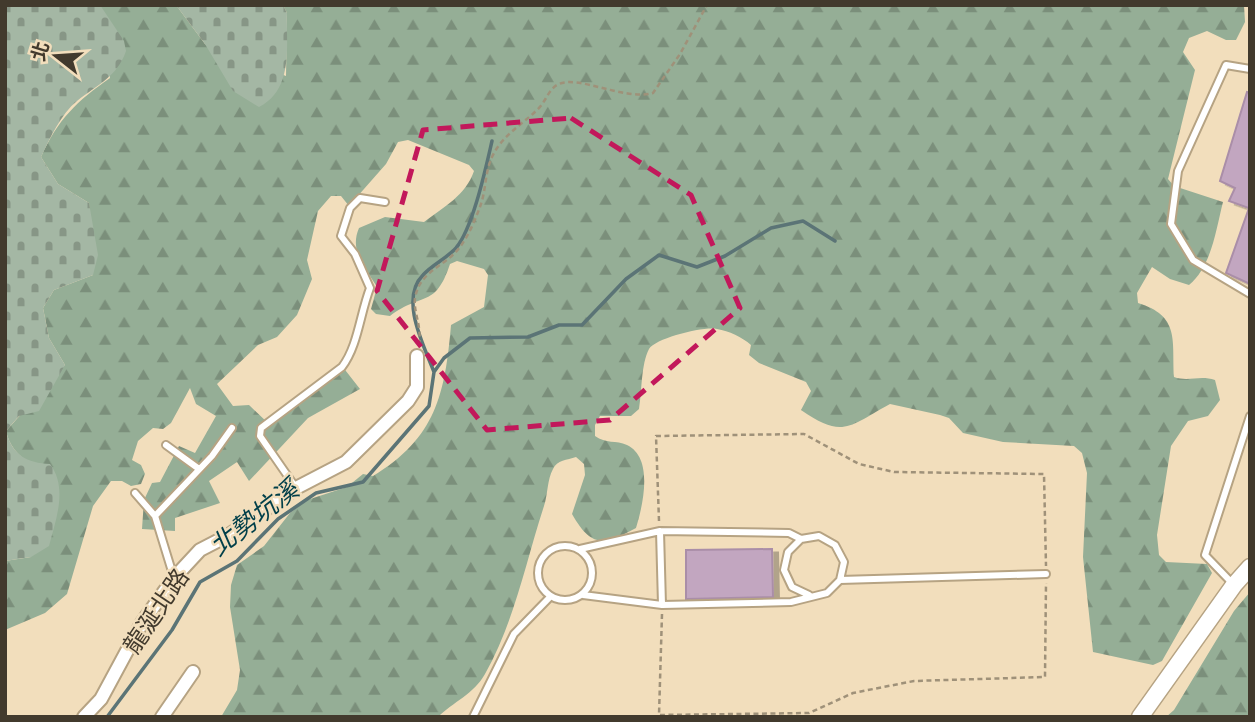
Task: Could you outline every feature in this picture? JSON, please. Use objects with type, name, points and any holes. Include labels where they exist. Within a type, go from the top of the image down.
[{"type":"main road","points":[[1140,717],[1234,585],[1250,567]]},
{"type":"street","name":"龍涎北路","points":[[84,717],[101,699],[142,623],[174,578],[200,550],[229,535],[296,488],[345,462],[408,401],[417,387],[417,356]]},
{"type":"street","points":[[162,717],[193,672]]},
{"type":"lane","points":[[1250,69],[1226,65],[1178,172],[1171,224],[1193,260],[1250,294]]},
{"type":"lane","points":[[296,488],[260,436],[261,428],[342,368],[351,355],[359,318],[370,288],[355,254],[341,236],[350,208],[360,198],[385,202]]},
{"type":"lane","points":[[1234,585],[1205,555],[1250,416]]},
{"type":"lane","points":[[155,516],[199,469],[232,428]]},
{"type":"lane","points":[[166,445],[199,469]]},
{"type":"lane","points":[[135,493],[155,516],[174,578]]},
{"type":"lane","points":[[801,539],[789,533],[660,531],[580,549],[564,545],[547,551],[538,566],[539,583],[550,597],[567,601],[583,595],[662,605],[792,602],[827,593],[840,580],[844,562],[835,545],[819,536],[801,539],[788,552],[784,570],[792,587],[809,596]]},
{"type":"lane","points":[[660,531],[662,605]]},
{"type":"lane","points":[[580,549],[591,563],[592,580],[583,595]]},
{"type":"lane","points":[[840,580],[1046,574]]},
{"type":"lane","points":[[473,717],[514,634],[550,597]]},
{"type":"path","points":[[417,356],[422,328],[415,298],[421,282],[435,265],[453,254],[468,233],[481,204],[488,166],[503,138],[544,102],[552,88],[566,81],[634,95],[653,93],[680,54],[706,5]]},
{"type":"path","points":[[660,531],[656,436],[804,434],[859,464],[894,472],[1044,474],[1045,677],[914,681],[853,693],[809,713],[659,715],[662,605]]},
{"type":"highlighted area","points":[[571,118],[691,195],[740,308],[610,420],[487,430],[377,291],[423,130]]},
{"type":"green space","points":[[5,5],[100,5],[124,41],[126,51],[112,74],[66,113],[41,157],[58,184],[89,203],[98,255],[93,275],[54,290],[43,308],[49,338],[65,365],[39,411],[19,416],[6,431],[16,452],[34,462],[50,464],[55,473],[59,504],[49,546],[31,557],[5,561]]},
{"type":"green space","points":[[100,5],[176,5],[205,44],[286,76],[287,13],[283,5],[1244,5],[1245,22],[1236,40],[1226,40],[1207,31],[1189,38],[1183,52],[1195,70],[1168,179],[1174,186],[1223,202],[1208,258],[1189,285],[1170,279],[1152,267],[1137,293],[1138,303],[1161,315],[1171,331],[1174,377],[1215,380],[1220,400],[1208,416],[1188,421],[1171,446],[1157,535],[1159,555],[1166,562],[1207,564],[1212,573],[1162,661],[1153,665],[1093,652],[1083,557],[1087,473],[1082,453],[1074,446],[1003,442],[963,433],[949,418],[890,404],[854,424],[837,427],[827,425],[801,410],[811,391],[806,382],[759,363],[749,355],[751,345],[744,339],[726,331],[702,329],[670,337],[653,345],[644,362],[639,409],[631,416],[600,416],[595,425],[595,436],[627,445],[641,460],[644,483],[636,528],[607,540],[593,538],[586,533],[572,514],[585,475],[584,464],[576,457],[557,464],[550,478],[519,592],[504,634],[485,674],[469,692],[438,717],[221,717],[237,690],[240,670],[230,607],[231,585],[237,565],[264,546],[290,513],[307,500],[347,487],[363,474],[373,476],[411,446],[424,430],[440,393],[451,325],[484,307],[488,275],[484,269],[457,261],[450,264],[439,288],[427,298],[401,308],[390,316],[376,314],[371,309],[377,287],[357,252],[356,236],[359,228],[385,217],[424,222],[460,194],[474,171],[469,165],[408,140],[398,142],[386,164],[349,206],[341,196],[331,196],[318,211],[307,260],[312,279],[297,315],[277,337],[258,345],[217,384],[233,406],[249,405],[269,424],[342,366],[360,389],[308,418],[249,481],[237,462],[209,481],[220,503],[175,518],[175,531],[142,529],[144,500],[152,483],[160,482],[179,446],[195,453],[216,416],[196,404],[190,388],[171,423],[163,429],[153,428],[138,441],[132,460],[141,465],[145,474],[141,484],[131,486],[122,481],[111,481],[93,506],[67,594],[45,613],[5,630],[5,561],[31,557],[30,463],[15,450],[6,431],[65,365],[49,338],[43,308],[54,290],[93,275],[89,203],[58,184],[41,157],[62,121],[110,78]]},
{"type":"green space","points":[[176,5],[283,5],[287,13],[286,66],[278,89],[270,99],[259,107],[233,91],[205,44]]},
{"type":"green space","points":[[1250,592],[1250,717],[1166,717],[1174,710],[1234,611]]},
{"type":"building","points":[[1247,92],[1250,93],[1250,284],[1226,273],[1249,208],[1229,201],[1235,188],[1220,181]]},
{"type":"building","points":[[772,549],[773,597],[686,599],[686,550]]},
{"type":"waterway","points":[[434,372],[413,309],[416,285],[423,275],[452,252],[462,239],[478,197],[492,141]]},
{"type":"waterway","name":"北勢坑溪","points":[[107,717],[172,630],[200,582],[237,561],[278,519],[316,493],[363,482],[429,406],[434,372],[444,358],[470,338],[528,337],[559,325],[582,325],[626,279],[659,255],[697,267],[725,256],[771,228],[803,221],[835,241]]}]
